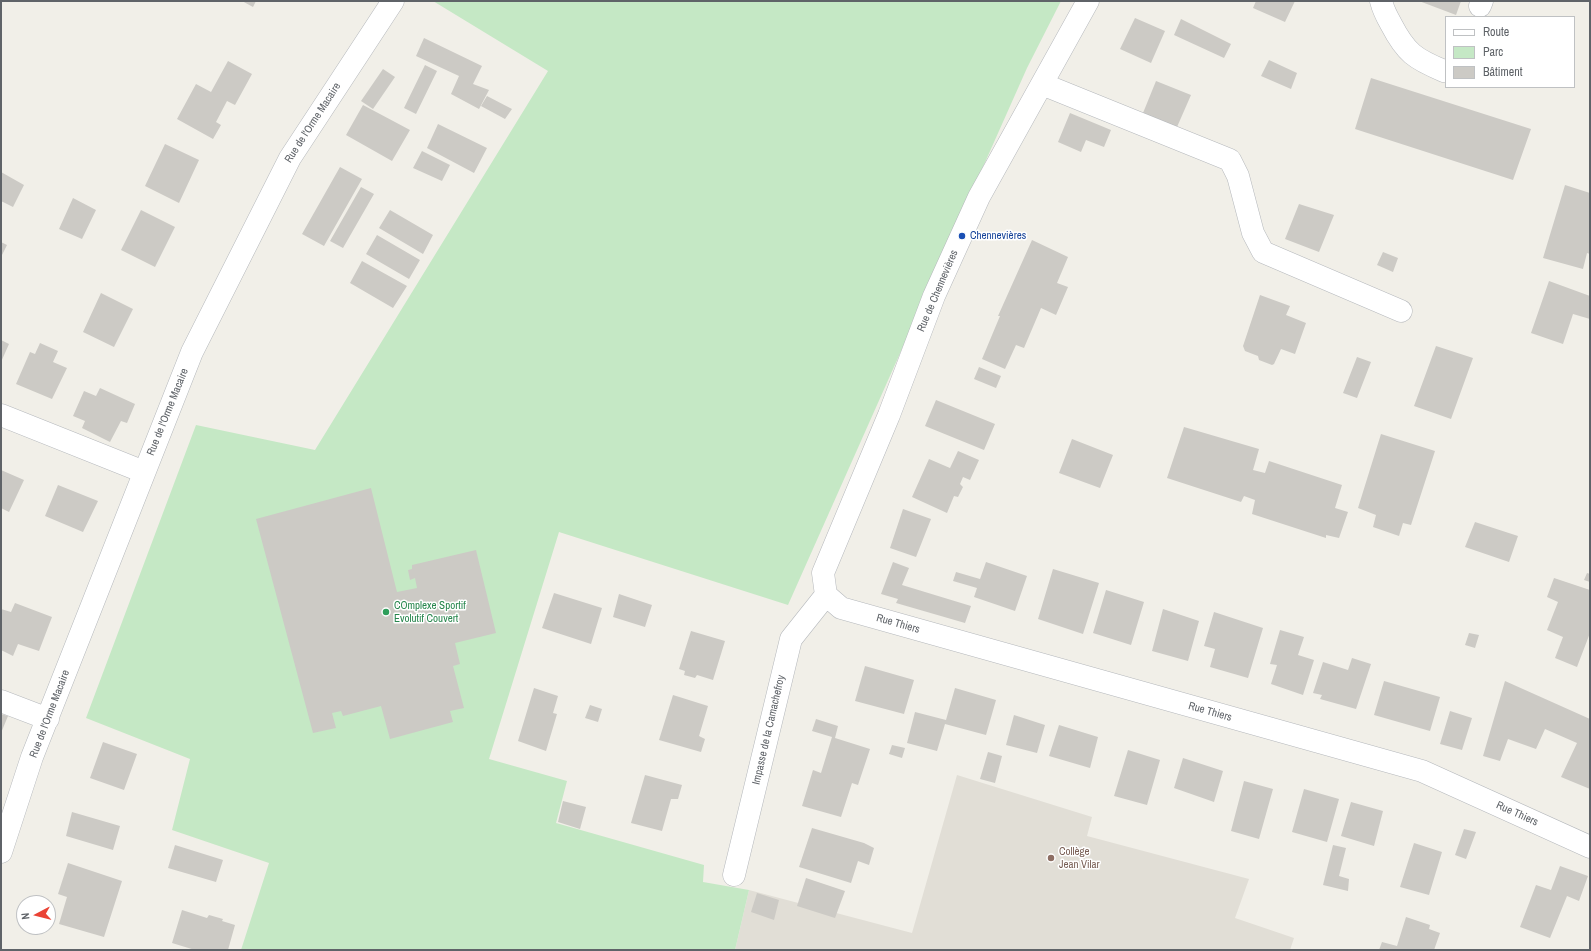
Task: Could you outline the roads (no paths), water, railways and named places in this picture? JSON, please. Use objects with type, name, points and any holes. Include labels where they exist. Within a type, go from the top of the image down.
[{"type":"street","name":"Rue de l'Orme Macaire","points":[[1,852],[32,757],[192,352],[290,158],[393,1]]},
{"type":"street","name":"Rue de Chennevières","points":[[826,595],[824,574],[889,415],[934,296],[979,197],[1088,1]]},
{"type":"street","points":[[1381,1],[1399,39],[1409,52],[1423,62],[1444,71]]},
{"type":"street","points":[[1042,84],[1230,160],[1238,176],[1253,233],[1264,252],[1401,311]]},
{"type":"street","points":[[1,415],[144,472]]},
{"type":"street","name":"Rue Thiers","points":[[826,595],[841,608],[1422,772],[1590,847]]},
{"type":"street","name":"Impasse de la Camachefroy","points":[[734,875],[791,639],[826,595]]},
{"type":"street","points":[[1,701],[48,719]]},
{"type":"place","name":"Chennevières","points":[[962,236]]},
{"type":"place","name":"COmplexe Sportif Evolutif Couvert","points":[[386,612]]},
{"type":"place","name":"Collège Jean Vilar","points":[[1051,858]]}]
